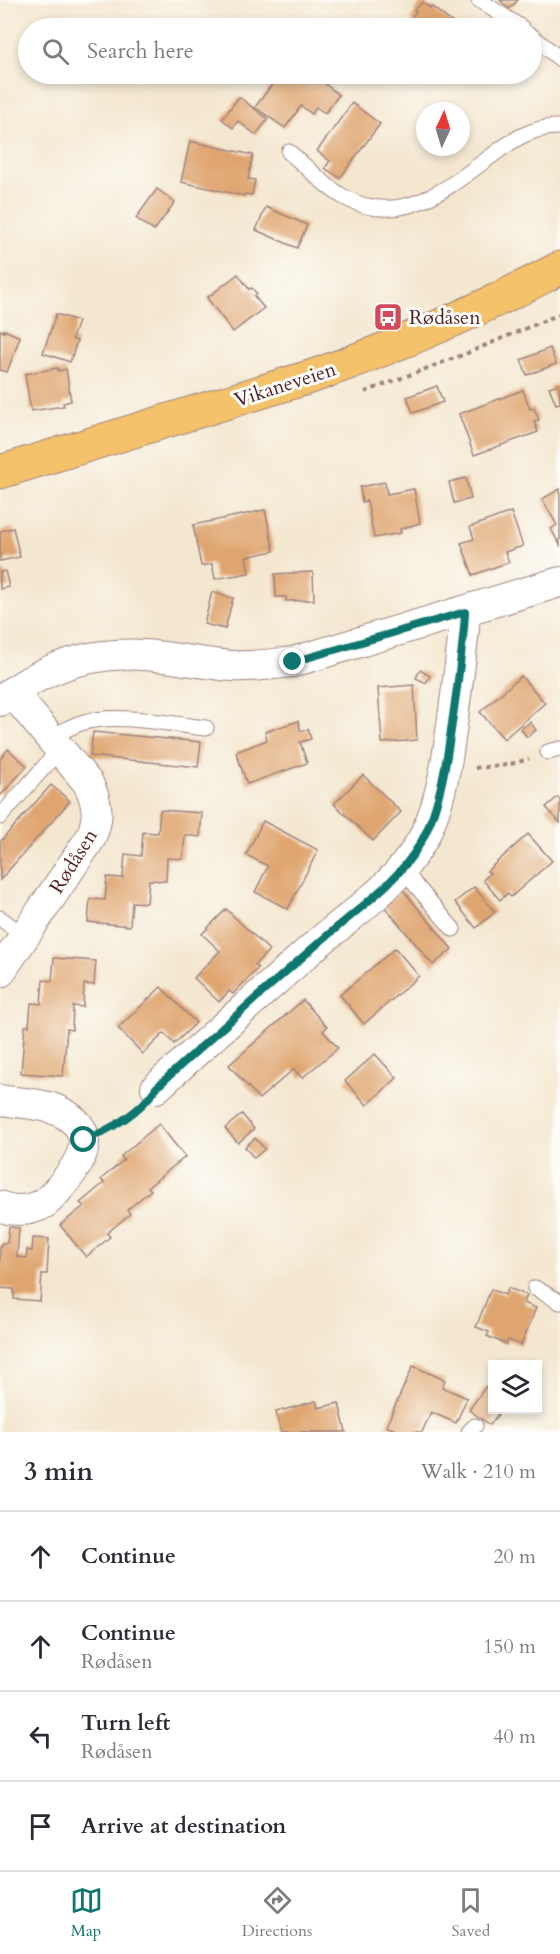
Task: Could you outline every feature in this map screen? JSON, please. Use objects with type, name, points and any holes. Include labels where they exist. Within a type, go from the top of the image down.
[{"type":"main road","name":"Vikaneveien","points":[[0,472],[316,375],[364,358],[478,310],[560,268]]},
{"type":"street","name":"Rødåsen","points":[[0,972],[90,839],[98,817],[95,797],[88,783],[55,744],[6,697],[41,675],[77,661],[106,655],[234,666],[263,666],[293,662],[560,582]]},
{"type":"street","points":[[156,1088],[382,889],[413,855],[434,813],[444,768],[456,695],[465,612]]},
{"type":"street","points":[[0,1100],[58,1110],[80,1126],[84,1140],[82,1158],[50,1198],[39,1207],[23,1210],[0,1206]]},
{"type":"lane","points":[[479,0],[507,18]]},
{"type":"lane","points":[[542,45],[560,59]]},
{"type":"lane","points":[[289,152],[341,195],[361,204],[397,207],[415,204],[434,196],[508,144],[527,134],[542,128],[560,127]]},
{"type":"lane","points":[[0,817],[68,728],[85,722],[128,719],[206,728]]},
{"type":"lane","points":[[402,869],[453,929]]},
{"type":"lane","points":[[0,918],[24,936]]},
{"type":"lane","points":[[535,1288],[560,1302]]},
{"type":"path","points":[[444,768],[507,765],[554,751]]},
{"type":"path","points":[[84,1140],[101,1133],[147,1101],[156,1088]]},
{"type":"building","points":[[500,0],[518,0],[509,9]]},
{"type":"building","points":[[423,2],[446,18],[411,18],[416,11],[414,10]]},
{"type":"building","points":[[272,84],[325,84],[339,95],[325,113],[316,107],[312,114],[301,106],[285,128],[255,107]]},
{"type":"building","points":[[239,97],[268,119],[256,135],[238,121],[233,128],[222,119]]},
{"type":"building","points":[[352,103],[380,124],[340,178],[325,168],[330,161],[317,151]]},
{"type":"building","points":[[190,141],[253,155],[248,179],[255,180],[252,195],[245,194],[244,196],[181,182]]},
{"type":"building","points":[[157,189],[175,202],[154,231],[136,218]]},
{"type":"building","points":[[266,207],[307,225],[297,248],[256,230]]},
{"type":"building","points":[[238,274],[249,289],[252,288],[257,294],[254,296],[264,308],[233,332],[207,298]]},
{"type":"building","points":[[56,314],[78,321],[72,339],[77,341],[70,362],[43,353]]},
{"type":"building","points":[[0,330],[20,337],[7,372],[0,370]]},
{"type":"building","points":[[550,348],[556,364],[527,375],[521,360]]},
{"type":"building","points":[[58,368],[58,371],[66,369],[71,401],[63,403],[64,406],[31,411],[25,374]]},
{"type":"building","points":[[559,384],[560,403],[556,404],[549,387]]},
{"type":"building","points":[[437,386],[443,402],[413,413],[407,397]]},
{"type":"building","points":[[523,390],[530,409],[534,408],[539,420],[534,421],[538,432],[474,455],[459,414]]},
{"type":"building","points":[[466,478],[471,499],[454,503],[449,482]]},
{"type":"building","points":[[385,482],[387,494],[414,489],[420,523],[400,529],[401,533],[374,538],[367,501],[362,502],[360,487]]},
{"type":"building","points":[[560,489],[560,545],[551,529],[557,525],[542,499]]},
{"type":"building","points":[[265,510],[274,551],[246,557],[249,573],[215,579],[212,564],[201,566],[193,525]]},
{"type":"building","points":[[511,512],[523,546],[505,552],[509,562],[473,575],[461,543],[474,539],[470,527]]},
{"type":"building","points":[[13,528],[20,557],[0,561],[0,531]]},
{"type":"building","points":[[5,571],[9,587],[0,589],[0,572]]},
{"type":"building","points":[[313,572],[314,600],[286,601],[286,597],[276,597],[275,574]]},
{"type":"building","points":[[212,592],[233,598],[225,629],[204,624]]},
{"type":"building","points":[[420,670],[430,676],[426,683],[416,678]]},
{"type":"building","points":[[521,676],[545,703],[504,739],[480,712]]},
{"type":"building","points":[[414,685],[417,740],[382,743],[378,688]]},
{"type":"building","points":[[298,721],[301,731],[308,729],[311,739],[300,742],[307,763],[247,784],[236,752],[267,740],[265,732]]},
{"type":"building","points":[[530,722],[536,730],[527,737],[521,729]]},
{"type":"building","points":[[93,732],[201,742],[198,767],[90,756]]},
{"type":"building","points":[[8,749],[27,766],[0,796],[0,759]]},
{"type":"building","points":[[363,775],[401,812],[373,841],[334,804]]},
{"type":"building","points":[[51,785],[70,801],[0,880],[0,842]]},
{"type":"building","points":[[558,797],[560,800],[560,823],[546,807]]},
{"type":"building","points":[[160,810],[202,813],[200,837],[185,835],[183,859],[167,858],[166,881],[149,880],[147,903],[132,902],[130,926],[88,922],[90,899],[105,900],[107,877],[123,878],[125,854],[141,856],[143,832],[158,833]]},
{"type":"building","points":[[263,821],[318,850],[288,909],[255,892],[268,866],[246,855]]},
{"type":"building","points":[[528,834],[552,861],[511,897],[508,893],[500,900],[483,880],[490,873],[487,871]]},
{"type":"building","points":[[474,887],[495,912],[476,928],[455,902]]},
{"type":"building","points":[[403,890],[452,949],[433,965],[384,906]]},
{"type":"building","points":[[226,909],[269,950],[255,965],[258,968],[233,994],[229,991],[219,1002],[194,978],[220,951],[202,934]]},
{"type":"building","points":[[395,948],[419,976],[364,1024],[340,995]]},
{"type":"building","points":[[54,958],[96,961],[94,985],[84,984],[83,1007],[73,1006],[72,1030],[67,1029],[63,1076],[21,1073],[25,1026],[29,1026],[31,1003],[41,1004],[43,980],[52,981]]},
{"type":"building","points":[[161,987],[196,1023],[174,1044],[164,1033],[143,1054],[118,1028]]},
{"type":"building","points":[[303,1000],[327,1027],[323,1031],[338,1048],[302,1078],[294,1069],[259,1099],[229,1065]]},
{"type":"building","points":[[375,1054],[397,1078],[367,1105],[345,1081]]},
{"type":"building","points":[[242,1114],[254,1129],[238,1143],[225,1128]]},
{"type":"building","points":[[159,1124],[185,1157],[148,1187],[151,1190],[127,1210],[130,1214],[107,1233],[110,1237],[86,1257],[60,1225],[84,1206],[80,1203],[104,1183],[101,1179],[124,1160],[121,1156]]},
{"type":"building","points":[[255,1138],[265,1149],[254,1158],[245,1147]]},
{"type":"building","points":[[9,1227],[19,1228],[17,1257],[27,1258],[27,1250],[32,1251],[33,1238],[49,1239],[47,1274],[42,1274],[40,1301],[14,1299],[14,1289],[0,1288],[0,1246],[2,1243],[7,1243]]},
{"type":"building","points":[[508,1288],[527,1295],[524,1303],[536,1308],[521,1345],[508,1340],[506,1344],[487,1336],[489,1332],[476,1327],[491,1289],[505,1295]]},
{"type":"building","points":[[413,1366],[445,1380],[442,1387],[467,1398],[456,1423],[431,1412],[422,1432],[400,1432],[386,1426]]},
{"type":"building","points":[[486,1386],[488,1388],[488,1414],[498,1414],[490,1425],[469,1410]]},
{"type":"building","points":[[316,1401],[318,1408],[339,1403],[346,1432],[281,1432],[276,1412]]},
{"type":"place","name":"Rødåsen","points":[[388,317]]},
{"type":"route","points":[[84,1140],[101,1133],[147,1101],[156,1088],[228,1022],[382,889],[413,855],[427,831],[434,813],[453,717],[465,612],[293,662]]}]
